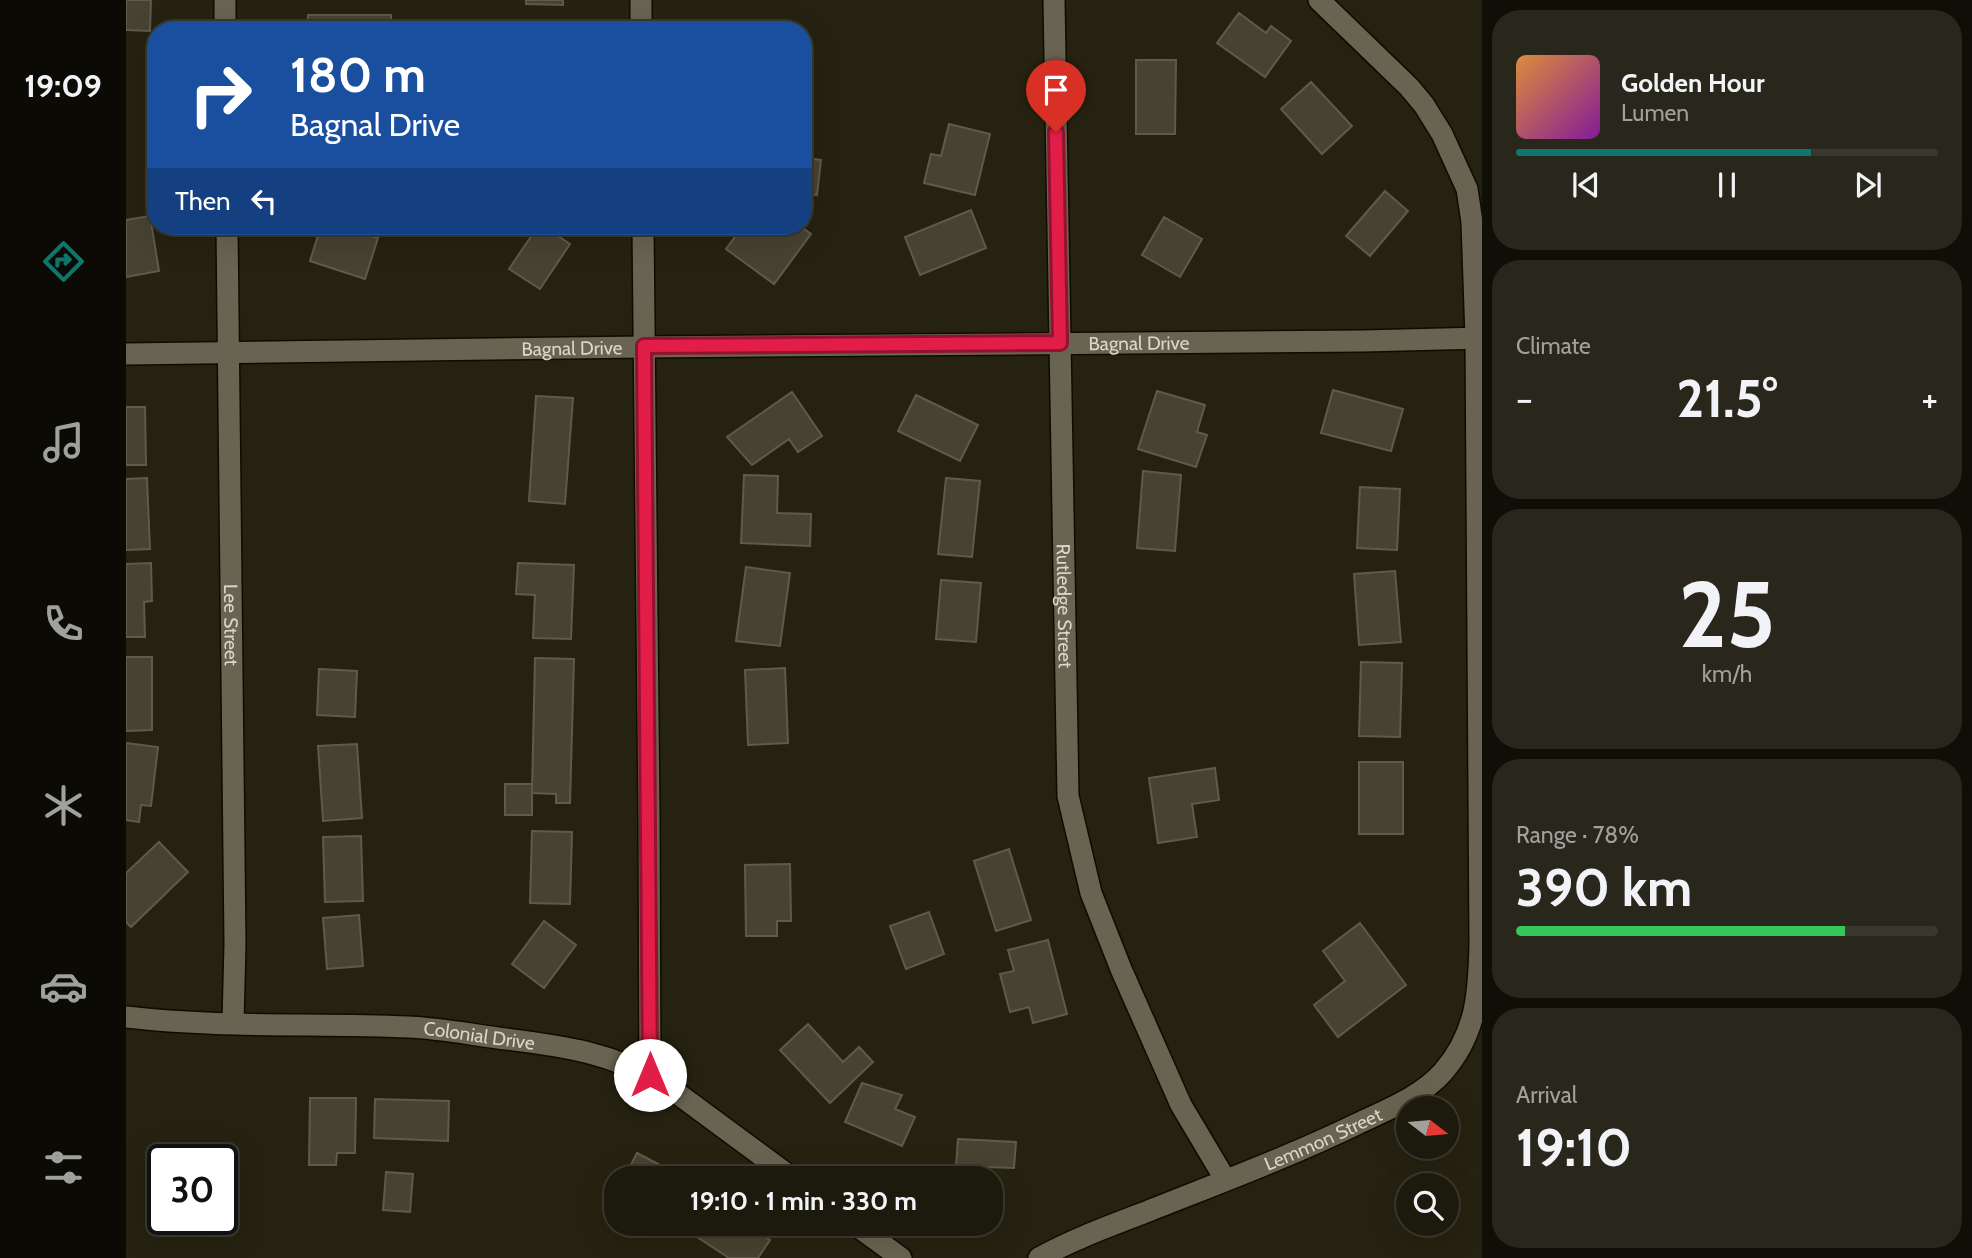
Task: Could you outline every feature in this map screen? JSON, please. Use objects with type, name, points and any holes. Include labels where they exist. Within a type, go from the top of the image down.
[{"type":"street","points":[[225,0],[225,21]]},
{"type":"street","points":[[641,0],[641,21]]},
{"type":"street","name":"Rutledge Street","points":[[1054,0],[1068,796],[1091,893],[1121,969],[1181,1105],[1225,1179]]},
{"type":"street","name":"Lemmon Street","points":[[1039,1258],[1086,1234],[1332,1136],[1397,1105],[1442,1073],[1472,1023],[1479,985],[1480,943],[1479,338],[1472,222],[1467,190],[1458,165],[1424,106],[1409,87],[1319,0]]},
{"type":"street","name":"Lee Street","points":[[228,235],[235,944],[233,1023]]},
{"type":"street","points":[[643,235],[650,1075]]},
{"type":"street","name":"Bagnal Drive","points":[[126,354],[1479,338]]},
{"type":"street","name":"Colonial Drive","points":[[126,1017],[182,1024],[412,1027],[582,1050],[650,1075],[775,1166]]},
{"type":"street","points":[[871,1236],[901,1258]]},
{"type":"building","points":[[126,0],[151,0],[147,31],[126,30]]},
{"type":"building","points":[[526,0],[563,0],[563,5],[526,4]]},
{"type":"building","points":[[1239,13],[1266,33],[1271,26],[1291,41],[1265,77],[1217,43]]},
{"type":"building","points":[[308,15],[391,15],[391,21],[308,21]]},
{"type":"building","points":[[1136,60],[1176,60],[1175,134],[1136,134]]},
{"type":"building","points":[[1311,82],[1352,126],[1322,154],[1281,109]]},
{"type":"building","points":[[949,124],[990,134],[975,195],[924,183],[931,154],[941,156]]},
{"type":"building","points":[[812,159],[821,160],[817,195],[812,194]]},
{"type":"building","points":[[1385,191],[1408,211],[1370,256],[1346,236]]},
{"type":"building","points":[[971,210],[986,248],[920,275],[905,237]]},
{"type":"building","points":[[147,216],[147,235],[153,235],[159,271],[126,277],[126,220]]},
{"type":"building","points":[[1164,217],[1202,239],[1180,277],[1142,255]]},
{"type":"building","points":[[318,235],[368,235],[378,238],[365,279],[310,261]]},
{"type":"building","points":[[532,235],[556,235],[570,244],[540,289],[509,269]]},
{"type":"building","points":[[736,235],[810,235],[774,284],[726,249]]},
{"type":"building","points":[[1333,390],[1403,409],[1391,451],[1321,433]]},
{"type":"building","points":[[1157,391],[1205,405],[1197,432],[1207,435],[1196,467],[1138,449]]},
{"type":"building","points":[[792,392],[822,436],[798,452],[789,439],[752,465],[727,437]]},
{"type":"building","points":[[916,395],[978,425],[960,461],[898,431]]},
{"type":"building","points":[[536,396],[573,398],[565,504],[529,501]]},
{"type":"building","points":[[126,407],[145,407],[146,465],[126,465]]},
{"type":"building","points":[[1143,471],[1181,475],[1175,551],[1137,548]]},
{"type":"building","points":[[744,475],[778,476],[777,513],[811,514],[810,546],[741,543]]},
{"type":"building","points":[[147,478],[150,549],[126,550],[126,479]]},
{"type":"building","points":[[946,478],[980,481],[972,557],[938,554]]},
{"type":"building","points":[[1360,487],[1400,489],[1397,550],[1357,548]]},
{"type":"building","points":[[151,563],[152,601],[144,602],[145,637],[126,637],[126,564]]},
{"type":"building","points":[[518,563],[574,565],[571,639],[533,638],[535,595],[516,594]]},
{"type":"building","points":[[746,567],[790,573],[780,646],[736,641]]},
{"type":"building","points":[[1395,571],[1401,642],[1359,645],[1354,574]]},
{"type":"building","points":[[941,580],[981,583],[976,642],[936,639]]},
{"type":"building","points":[[126,657],[152,657],[152,730],[126,731]]},
{"type":"building","points":[[535,658],[574,659],[570,803],[556,803],[556,794],[532,793]]},
{"type":"building","points":[[1361,662],[1402,663],[1400,737],[1359,736]]},
{"type":"building","points":[[785,668],[788,743],[748,745],[745,670]]},
{"type":"building","points":[[319,669],[357,671],[355,717],[317,715]]},
{"type":"building","points":[[126,743],[158,747],[151,806],[141,805],[139,822],[126,820]]},
{"type":"building","points":[[357,744],[362,818],[323,821],[318,746]]},
{"type":"building","points":[[1359,762],[1403,762],[1403,834],[1359,834]]},
{"type":"building","points":[[1215,768],[1219,800],[1192,804],[1197,837],[1158,843],[1149,778]]},
{"type":"building","points":[[505,784],[532,784],[532,815],[505,815]]},
{"type":"building","points":[[532,831],[572,832],[570,904],[530,903]]},
{"type":"building","points":[[361,836],[363,901],[325,902],[323,837]]},
{"type":"building","points":[[159,842],[188,872],[131,927],[126,922],[126,873]]},
{"type":"building","points":[[1009,849],[1031,920],[996,931],[974,861]]},
{"type":"building","points":[[790,864],[791,921],[777,921],[777,936],[746,936],[745,865]]},
{"type":"building","points":[[929,912],[944,954],[906,969],[890,926]]},
{"type":"building","points":[[359,915],[363,966],[327,969],[323,918]]},
{"type":"building","points":[[544,921],[576,945],[544,988],[512,964]]},
{"type":"building","points":[[1360,923],[1406,985],[1338,1037],[1314,1005],[1345,981],[1323,951]]},
{"type":"building","points":[[1048,940],[1067,1014],[1033,1023],[1029,1007],[1010,1012],[1000,974],[1014,971],[1008,950]]},
{"type":"building","points":[[808,1024],[843,1062],[859,1047],[873,1062],[830,1103],[780,1050]]},
{"type":"building","points":[[862,1083],[902,1095],[895,1109],[915,1117],[902,1146],[845,1122]]},
{"type":"building","points":[[310,1098],[356,1098],[355,1153],[337,1153],[336,1165],[309,1165]]},
{"type":"building","points":[[375,1099],[449,1101],[448,1141],[374,1138]]},
{"type":"building","points":[[958,1139],[1016,1142],[1014,1168],[956,1166]]},
{"type":"building","points":[[637,1153],[662,1166],[630,1166]]},
{"type":"building","points":[[386,1172],[413,1174],[410,1212],[383,1210]]},
{"type":"building","points":[[696,1236],[764,1236],[770,1240],[758,1258],[729,1258]]},
{"type":"route","points":[[650,1075],[644,346],[1060,343],[1056,132]]}]
